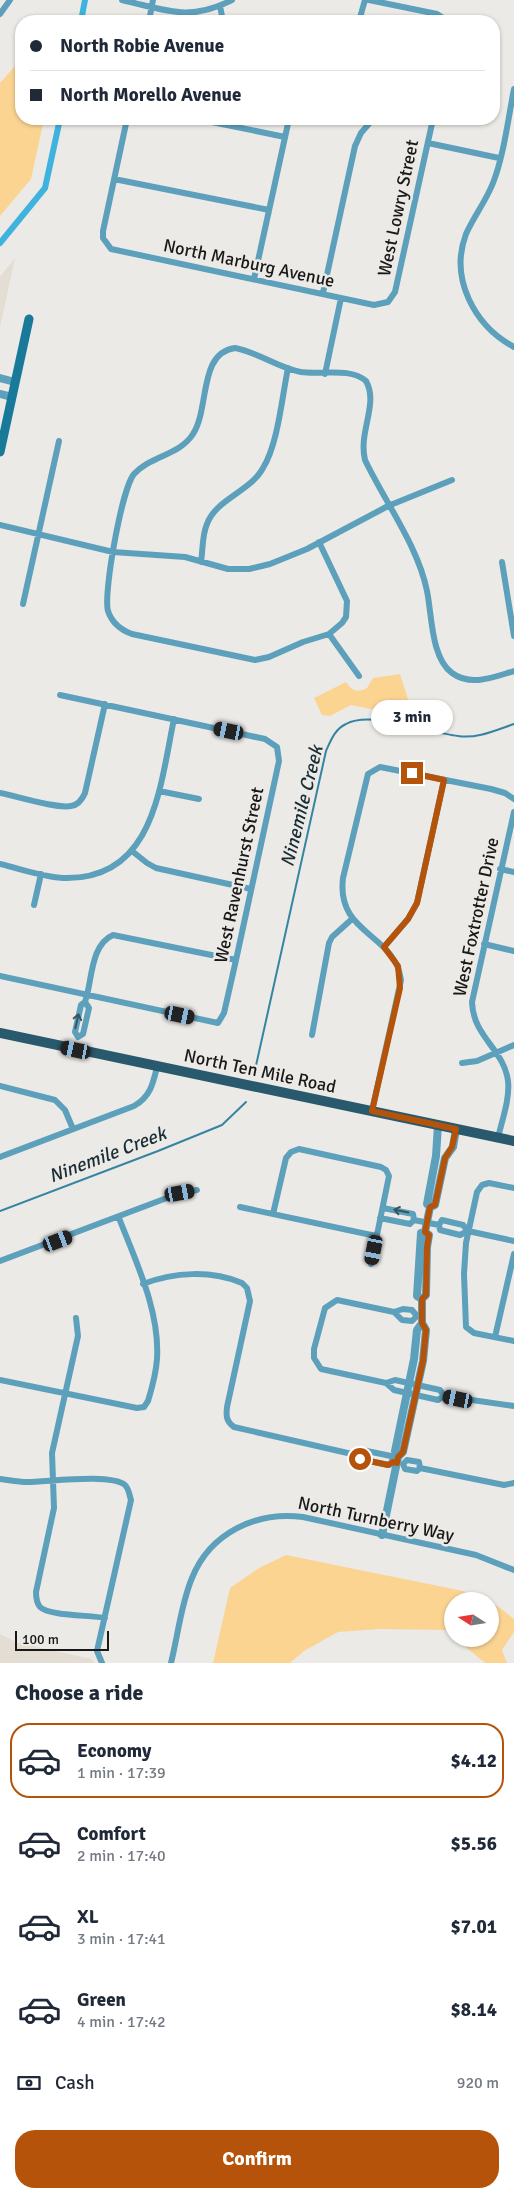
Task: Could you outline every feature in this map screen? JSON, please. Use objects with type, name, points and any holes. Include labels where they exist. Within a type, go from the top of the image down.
[{"type":"main road","points":[[0,452],[29,319]]},
{"type":"main road","name":"North Ten Mile Road","points":[[0,1033],[514,1141]]},
{"type":"street","points":[[0,14],[10,0]]},
{"type":"street","points":[[122,0],[152,3],[192,14],[206,12],[232,0]]},
{"type":"street","points":[[361,15],[365,0]]},
{"type":"street","points":[[369,0],[439,15]]},
{"type":"street","points":[[220,6],[222,15]]},
{"type":"street","points":[[514,92],[494,182],[465,236],[461,259],[462,281],[476,315],[492,333],[514,347]]},
{"type":"street","points":[[126,125],[114,179],[269,210]]},
{"type":"street","points":[[226,125],[285,137]]},
{"type":"street","points":[[254,279],[288,125]]},
{"type":"street","points":[[323,294],[356,146],[361,133],[368,125]]},
{"type":"street","name":"West Lowry Street","points":[[388,302],[395,292],[432,125]]},
{"type":"street","points":[[428,143],[499,158]]},
{"type":"street","name":"North Marburg Avenue","points":[[114,179],[103,231],[106,244],[116,251],[374,305],[388,302]]},
{"type":"street","points":[[325,374],[341,298]]},
{"type":"street","points":[[319,542],[347,601],[346,617],[329,634],[303,642],[269,657],[255,660],[132,634],[119,628],[107,609],[106,599],[113,552],[127,487],[133,475],[144,466],[181,446],[194,434],[199,421],[211,367],[219,354],[227,349],[243,349],[288,368],[303,372],[325,374],[348,373],[366,381],[370,388],[371,402],[363,434],[363,453],[388,506],[419,563],[427,591],[438,655],[446,668],[457,676],[471,681],[514,671]]},
{"type":"street","points":[[202,562],[205,529],[210,516],[250,485],[258,477],[268,459],[288,368]]},
{"type":"street","points":[[0,378],[15,382]]},
{"type":"street","points":[[0,394],[12,397]]},
{"type":"street","points":[[23,604],[59,441]]},
{"type":"street","points":[[0,525],[113,552],[185,557],[228,569],[249,569],[270,564],[319,542],[388,506],[452,480]]},
{"type":"street","points":[[502,562],[514,636]]},
{"type":"street","points":[[329,634],[359,676]]},
{"type":"street","points":[[0,864],[63,878],[85,876],[112,866],[132,851],[151,821],[174,719],[60,695]]},
{"type":"street","points":[[0,793],[64,806],[77,804],[86,794],[105,704]]},
{"type":"street","name":"West Ravenhurst Street","points":[[86,999],[218,1023],[224,1013],[279,761],[276,747],[265,739],[174,719]]},
{"type":"street","points":[[372,1111],[400,988],[398,966],[384,947],[352,919],[343,900],[343,878],[368,774],[380,767],[491,789],[505,793],[514,799]]},
{"type":"street","points":[[384,947],[408,919],[417,903],[444,780]]},
{"type":"street","points":[[159,791],[199,800]]},
{"type":"street","name":"West Foxtrotter Drive","points":[[498,1138],[508,1087],[506,1073],[496,1053],[479,1030],[472,1009],[473,995],[514,812]]},
{"type":"street","points":[[132,851],[156,868],[251,889]]},
{"type":"street","points":[[500,869],[514,872]]},
{"type":"street","points":[[34,905],[41,874]]},
{"type":"street","points":[[312,1036],[329,943],[332,937],[352,919]]},
{"type":"street","points":[[76,1050],[78,1037],[83,1034],[89,1008],[86,999],[99,947],[104,939],[113,935],[128,937],[236,960]]},
{"type":"street","points":[[484,944],[514,951]]},
{"type":"street","points":[[0,976],[86,999]]},
{"type":"street","points":[[462,1063],[477,1061],[514,1045]]},
{"type":"street","points":[[0,1157],[142,1101],[152,1085],[157,1067]]},
{"type":"street","points":[[0,1086],[55,1100],[65,1110],[73,1129]]},
{"type":"street","points":[[398,1461],[395,1451],[409,1383],[422,1299],[426,1295],[429,1235],[425,1232],[430,1207],[427,1204],[436,1156],[438,1125]]},
{"type":"street","points":[[430,1207],[435,1205],[445,1158],[452,1147],[456,1129]]},
{"type":"street","points":[[273,1214],[286,1158],[291,1152],[299,1149],[386,1170],[389,1176],[371,1264]]},
{"type":"street","points":[[514,1188],[489,1183],[482,1185],[477,1192],[468,1231],[464,1274],[464,1315],[465,1324],[469,1330],[514,1341]]},
{"type":"street","points":[[0,1262],[119,1218],[180,1193],[197,1190]]},
{"type":"street","points":[[240,1207],[376,1236]]},
{"type":"street","points":[[383,1208],[413,1214],[414,1220]]},
{"type":"street","points":[[0,1380],[137,1408],[144,1407],[148,1401],[154,1379],[155,1327],[143,1284],[119,1218]]},
{"type":"street","points":[[380,1218],[410,1224],[414,1220]]},
{"type":"street","points":[[414,1220],[439,1224]]},
{"type":"street","points":[[439,1224],[442,1220],[463,1224],[468,1231]]},
{"type":"street","points":[[439,1224],[440,1230],[460,1235],[468,1231],[514,1241]]},
{"type":"street","points":[[495,1337],[514,1254]]},
{"type":"street","points":[[143,1284],[170,1276],[200,1274],[236,1280],[247,1288],[250,1301],[226,1415],[228,1422],[234,1427],[352,1454],[362,1450],[391,1456],[405,1469],[416,1471],[420,1468],[504,1485],[514,1483]]},
{"type":"street","points":[[382,1534],[398,1461],[403,1452],[416,1395],[426,1330],[420,1318],[412,1310],[403,1309],[394,1312],[337,1300],[330,1303],[322,1315],[314,1358],[322,1369],[386,1383],[394,1390],[407,1393],[416,1395],[438,1400],[444,1396],[514,1406]]},
{"type":"street","points":[[394,1312],[402,1320],[412,1321],[420,1318]]},
{"type":"street","points":[[76,1318],[78,1336],[52,1453],[54,1508],[36,1592],[40,1606],[48,1612],[105,1618]]},
{"type":"street","points":[[386,1383],[395,1380],[418,1385],[440,1390],[444,1396]]},
{"type":"street","points":[[0,1479],[25,1482],[95,1478],[117,1482],[124,1485],[129,1491],[131,1500],[97,1651],[100,1661]]},
{"type":"street","name":"North Turnberry Way","points":[[171,1663],[189,1585],[196,1569],[208,1550],[237,1527],[257,1519],[279,1515],[303,1517],[476,1555],[514,1570]]},
{"type":"shaded area","points":[[15,66],[15,125],[43,125],[31,179],[0,216],[0,83]]},
{"type":"shaded area","points":[[15,258],[0,327],[0,277]]},
{"type":"shaded area","points":[[400,674],[414,718],[351,705],[330,716],[322,715],[314,698],[346,682],[353,689],[361,690],[367,688],[373,678]]},
{"type":"shaded area","points":[[286,1555],[465,1592],[444,1592],[444,1630],[380,1629],[338,1632],[304,1651],[290,1663],[213,1663],[230,1588],[259,1568]]},
{"type":"shaded area","points":[[499,1607],[514,1619],[514,1632],[502,1650],[507,1663],[485,1663],[467,1648],[499,1648]]},
{"type":"shaded area","points":[[0,1634],[18,1643],[92,1659],[94,1663],[0,1663]]},
{"type":"waterway","points":[[82,15],[85,0]]},
{"type":"waterway","points":[[0,243],[45,188],[59,125]]},
{"type":"waterway","name":"Ninemile Creek","points":[[255,1070],[326,751],[336,732],[342,726],[357,720],[385,721],[465,737],[486,733],[514,724]]},
{"type":"waterway","name":"Ninemile Creek","points":[[0,1211],[222,1125],[246,1102]]},
{"type":"route","points":[[360,1459],[388,1465],[393,1462],[397,1463],[398,1457],[403,1452],[423,1361],[426,1336],[426,1330],[422,1323],[422,1299],[426,1295],[429,1235],[425,1232],[430,1207],[435,1205],[445,1158],[452,1147],[456,1129],[372,1111],[401,980],[398,966],[384,947],[408,919],[417,903],[444,780],[412,773]]}]
